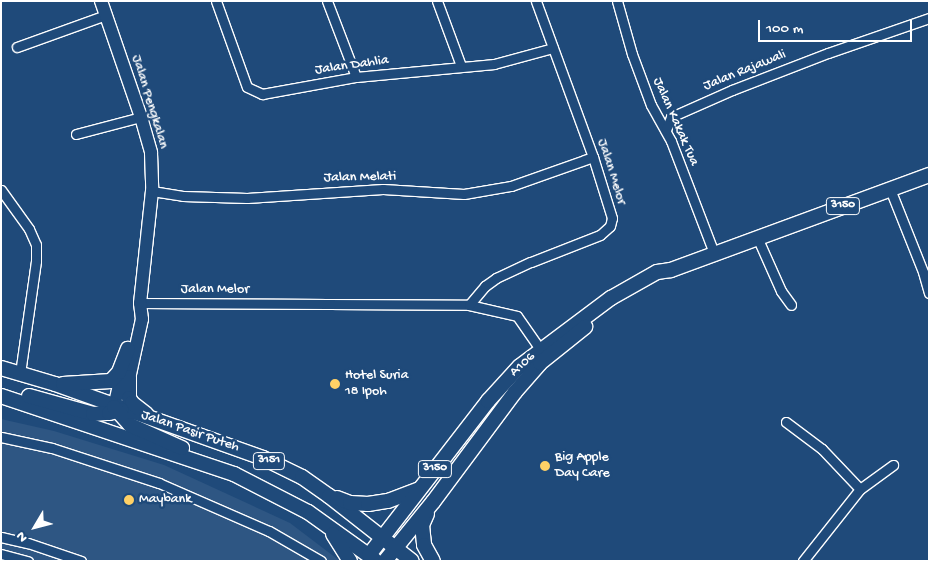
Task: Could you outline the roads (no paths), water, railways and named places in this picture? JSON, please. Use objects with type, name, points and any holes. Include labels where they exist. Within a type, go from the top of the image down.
[{"type":"main road","name":"3150","points":[[540,349],[611,298],[657,272],[671,270],[714,252],[929,175]]},
{"type":"main road","name":"A106","points":[[510,387],[615,303],[671,270]]},
{"type":"main road","points":[[55,384],[111,381],[119,372],[128,348]]},
{"type":"main road","name":"A106","points":[[510,387],[540,349]]},
{"type":"main road","name":"Jalan Pasir Puteh","points":[[1,368],[55,384],[118,409],[263,458],[302,477],[412,561]]},
{"type":"main road","points":[[129,377],[129,398],[132,403],[155,421]]},
{"type":"main road","name":"3150","points":[[381,538],[419,489],[510,387]]},
{"type":"main road","name":"3150","points":[[396,548],[433,502],[510,387]]},
{"type":"main road","points":[[1,388],[94,414],[118,409],[130,425],[176,445],[234,474]]},
{"type":"main road","name":"Jalan Pasir Puteh","points":[[1,396],[234,474],[280,496],[322,521],[370,559]]},
{"type":"main road","points":[[329,496],[350,503],[368,504],[388,501],[419,489]]},
{"type":"main road","points":[[433,502],[422,525],[424,545],[433,561]]},
{"type":"main road","points":[[322,521],[340,543],[350,561]]},
{"type":"main road","points":[[370,559],[381,538]]},
{"type":"main road","points":[[385,561],[396,548]]},
{"type":"street","name":"Jalan Pengkalan","points":[[101,1],[141,117],[151,154],[152,191],[140,303],[142,319],[129,377],[118,409]]},
{"type":"street","name":"Jalan Dahlia","points":[[216,1],[247,87],[253,92],[262,94],[356,77],[494,64],[553,48]]},
{"type":"street","points":[[327,1],[356,77]]},
{"type":"street","points":[[437,1],[461,66]]},
{"type":"street","name":"Jalan Melor","points":[[469,305],[485,286],[496,278],[600,235],[610,226],[612,218],[593,157],[536,1]]},
{"type":"street","name":"Jalan Kakak Tua","points":[[617,1],[638,71],[651,105],[666,130],[714,252]]},
{"type":"street","points":[[17,47],[106,15]]},
{"type":"street","name":"Jalan Rajawali","points":[[666,130],[671,117],[732,90],[828,53],[929,18]]},
{"type":"street","points":[[76,134],[141,117]]},
{"type":"street","name":"Jalan Melati","points":[[152,191],[183,196],[247,198],[383,189],[464,194],[511,186],[593,157]]},
{"type":"street","points":[[890,189],[923,272],[929,293]]},
{"type":"street","points":[[1,190],[29,229],[36,245],[36,262],[20,374]]},
{"type":"street","points":[[757,237],[777,282],[791,305]]},
{"type":"street","name":"Jalan Pengkalan","points":[[118,409],[135,312],[140,303]]},
{"type":"street","name":"Jalan Melor","points":[[140,303],[469,305],[517,316],[540,349]]},
{"type":"street","points":[[786,422],[822,449],[860,489]]},
{"type":"street","points":[[1,437],[52,448],[159,482],[269,531],[321,561]]},
{"type":"street","points":[[802,561],[860,489],[893,465]]},
{"type":"street","points":[[1,537],[28,543],[81,561]]},
{"type":"street","points":[[1,554],[25,560],[28,543]]},
{"type":"place","name":"Hotel Suria 18 Ipoh","points":[[335,384]]},
{"type":"place","name":"Big Apple Day Care","points":[[545,466]]},
{"type":"place","name":"Maybank","points":[[129,500]]}]
